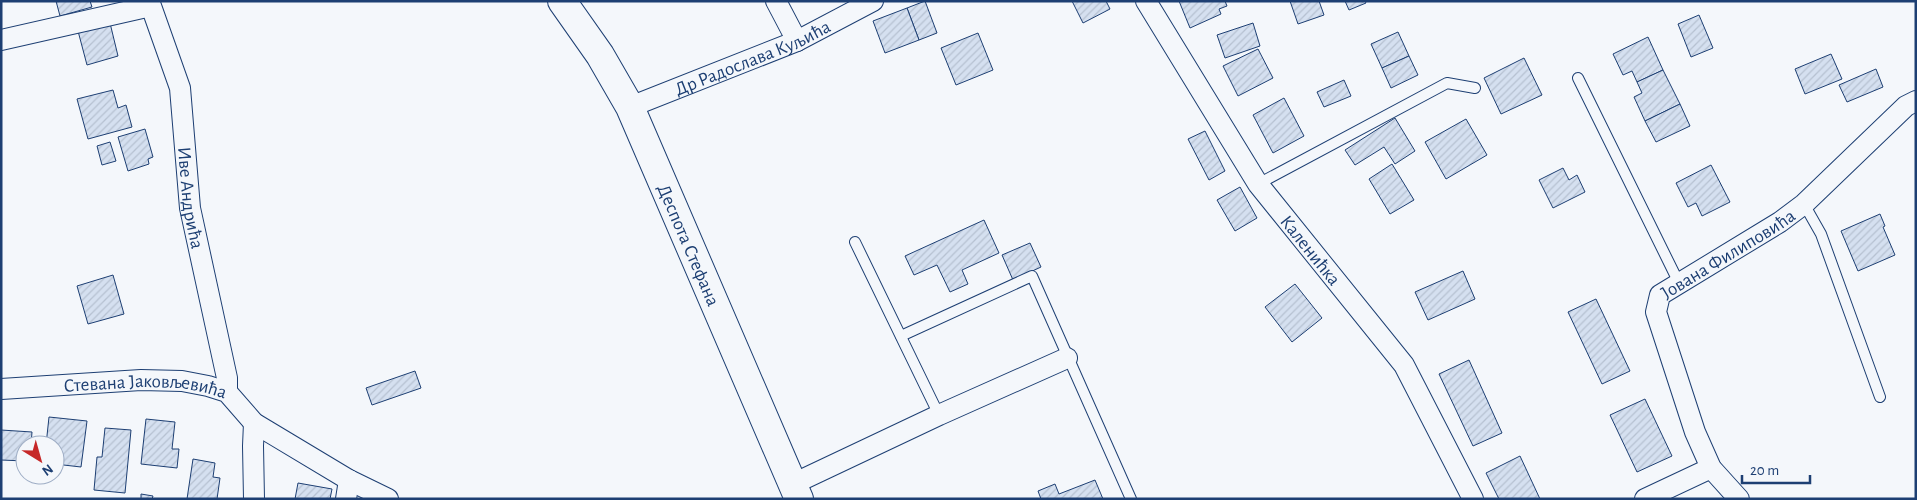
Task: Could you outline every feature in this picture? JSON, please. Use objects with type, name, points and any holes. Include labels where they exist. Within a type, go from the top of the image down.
[{"type":"main road","name":"Деспота Стефана","points":[[562,1],[600,55],[630,107],[796,492]]},
{"type":"street","points":[[776,1],[798,41]]},
{"type":"street","name":"Др Радослава Куљића","points":[[630,107],[798,41],[873,1]]},
{"type":"street","name":"Каленићка","points":[[1146,1],[1258,184],[1404,365],[1473,499]]},
{"type":"street","name":"Иве Андрића","points":[[1,40],[151,6],[180,88],[190,208],[227,378],[227,392]]},
{"type":"street","name":"Јована Филиповића","points":[[1739,499],[1711,468],[1695,432],[1656,312],[1660,295],[1780,222],[1804,204],[1906,106],[1916,101]]},
{"type":"street","points":[[796,492],[939,415],[1067,358]]},
{"type":"street","name":"Стевана Јаковљевића","points":[[1,389],[141,380],[182,381],[208,386],[227,392],[254,423],[348,489],[388,499]]},
{"type":"street","points":[[254,423],[254,499]]},
{"type":"street","points":[[1645,499],[1711,468]]},
{"type":"lane","points":[[1578,78],[1679,283]]},
{"type":"lane","points":[[1258,184],[1447,83],[1475,88]]},
{"type":"lane","points":[[1804,204],[1821,234],[1880,397]]},
{"type":"lane","points":[[856,242],[939,415]]},
{"type":"lane","points":[[900,336],[1032,276],[1131,499]]},
{"type":"building","points":[[56,1],[90,1],[92,7],[60,16]]},
{"type":"building","points":[[925,1],[937,33],[919,40],[907,8]]},
{"type":"building","points":[[1072,1],[1106,1],[1110,9],[1083,23]]},
{"type":"building","points":[[1179,1],[1225,1],[1227,6],[1219,9],[1221,14],[1190,28]]},
{"type":"building","points":[[1290,1],[1319,1],[1324,15],[1298,24]]},
{"type":"building","points":[[1345,1],[1365,1],[1366,3],[1349,10]]},
{"type":"building","points":[[907,8],[919,40],[885,53],[873,21]]},
{"type":"building","points":[[1699,15],[1713,48],[1691,57],[1678,24]]},
{"type":"building","points":[[110,23],[118,56],[87,65],[78,31]]},
{"type":"building","points":[[1253,23],[1260,46],[1225,58],[1217,35]]},
{"type":"building","points":[[1398,32],[1409,56],[1382,68],[1371,44]]},
{"type":"building","points":[[978,33],[993,70],[956,85],[941,48]]},
{"type":"building","points":[[1648,37],[1663,70],[1637,82],[1632,71],[1623,75],[1613,54]]},
{"type":"building","points":[[1258,49],[1273,78],[1238,96],[1223,66]]},
{"type":"building","points":[[1831,54],[1842,79],[1805,94],[1795,69]]},
{"type":"building","points":[[1409,56],[1418,75],[1391,88],[1382,68]]},
{"type":"building","points":[[1524,58],[1542,95],[1501,114],[1484,78]]},
{"type":"building","points":[[1876,69],[1883,87],[1847,102],[1839,85]]},
{"type":"building","points":[[1663,70],[1680,104],[1645,121],[1634,97],[1642,93],[1637,82]]},
{"type":"building","points":[[1344,80],[1351,96],[1324,107],[1317,92]]},
{"type":"building","points":[[113,90],[118,108],[126,105],[132,127],[88,139],[77,99]]},
{"type":"building","points":[[1284,98],[1304,136],[1273,153],[1253,115]]},
{"type":"building","points":[[1680,104],[1690,126],[1656,142],[1645,121]]},
{"type":"building","points":[[1395,118],[1415,151],[1395,164],[1384,147],[1355,165],[1345,150]]},
{"type":"building","points":[[1466,119],[1487,155],[1446,179],[1425,142]]},
{"type":"building","points":[[145,129],[153,157],[148,159],[149,164],[128,171],[118,137]]},
{"type":"building","points":[[1205,131],[1225,171],[1209,180],[1188,139]]},
{"type":"building","points":[[110,142],[116,161],[102,165],[97,146]]},
{"type":"building","points":[[1392,164],[1414,200],[1390,214],[1369,179]]},
{"type":"building","points":[[1711,165],[1730,202],[1702,216],[1696,203],[1688,207],[1676,183]]},
{"type":"building","points":[[1563,168],[1569,180],[1577,175],[1585,192],[1553,208],[1539,180]]},
{"type":"building","points":[[1240,187],[1257,218],[1235,231],[1217,200]]},
{"type":"building","points":[[1880,214],[1885,226],[1883,227],[1895,255],[1858,271],[1841,231]]},
{"type":"building","points":[[984,220],[999,253],[962,270],[968,284],[950,292],[937,265],[914,275],[905,256]]},
{"type":"building","points":[[1030,243],[1041,267],[1013,280],[1002,255]]},
{"type":"building","points":[[1463,271],[1475,299],[1428,320],[1415,292]]},
{"type":"building","points":[[113,275],[124,314],[88,324],[77,286]]},
{"type":"building","points":[[1295,284],[1322,318],[1292,342],[1265,307]]},
{"type":"building","points":[[1596,299],[1630,371],[1602,384],[1568,312]]},
{"type":"building","points":[[1469,360],[1502,433],[1473,446],[1439,374]]},
{"type":"building","points":[[415,371],[421,388],[372,405],[366,388]]},
{"type":"building","points":[[1645,399],[1672,456],[1637,472],[1610,415]]},
{"type":"building","points":[[49,417],[87,421],[81,467],[65,465],[65,435],[47,435]]},
{"type":"building","points":[[146,419],[175,422],[172,449],[179,449],[177,468],[141,464]]},
{"type":"building","points":[[105,428],[131,430],[125,493],[94,490],[97,457],[102,457]]},
{"type":"building","points":[[1,430],[32,432],[32,435],[15,435],[15,461],[1,460]]},
{"type":"building","points":[[1520,456],[1540,499],[1499,499],[1486,473]]},
{"type":"building","points":[[193,459],[215,463],[213,477],[220,478],[217,499],[187,499]]},
{"type":"building","points":[[1095,480],[1103,499],[1041,499],[1038,491],[1055,484],[1059,494]]},
{"type":"building","points":[[298,483],[332,489],[330,499],[295,499]]},
{"type":"building","points":[[141,494],[153,496],[152,499],[141,499]]}]
